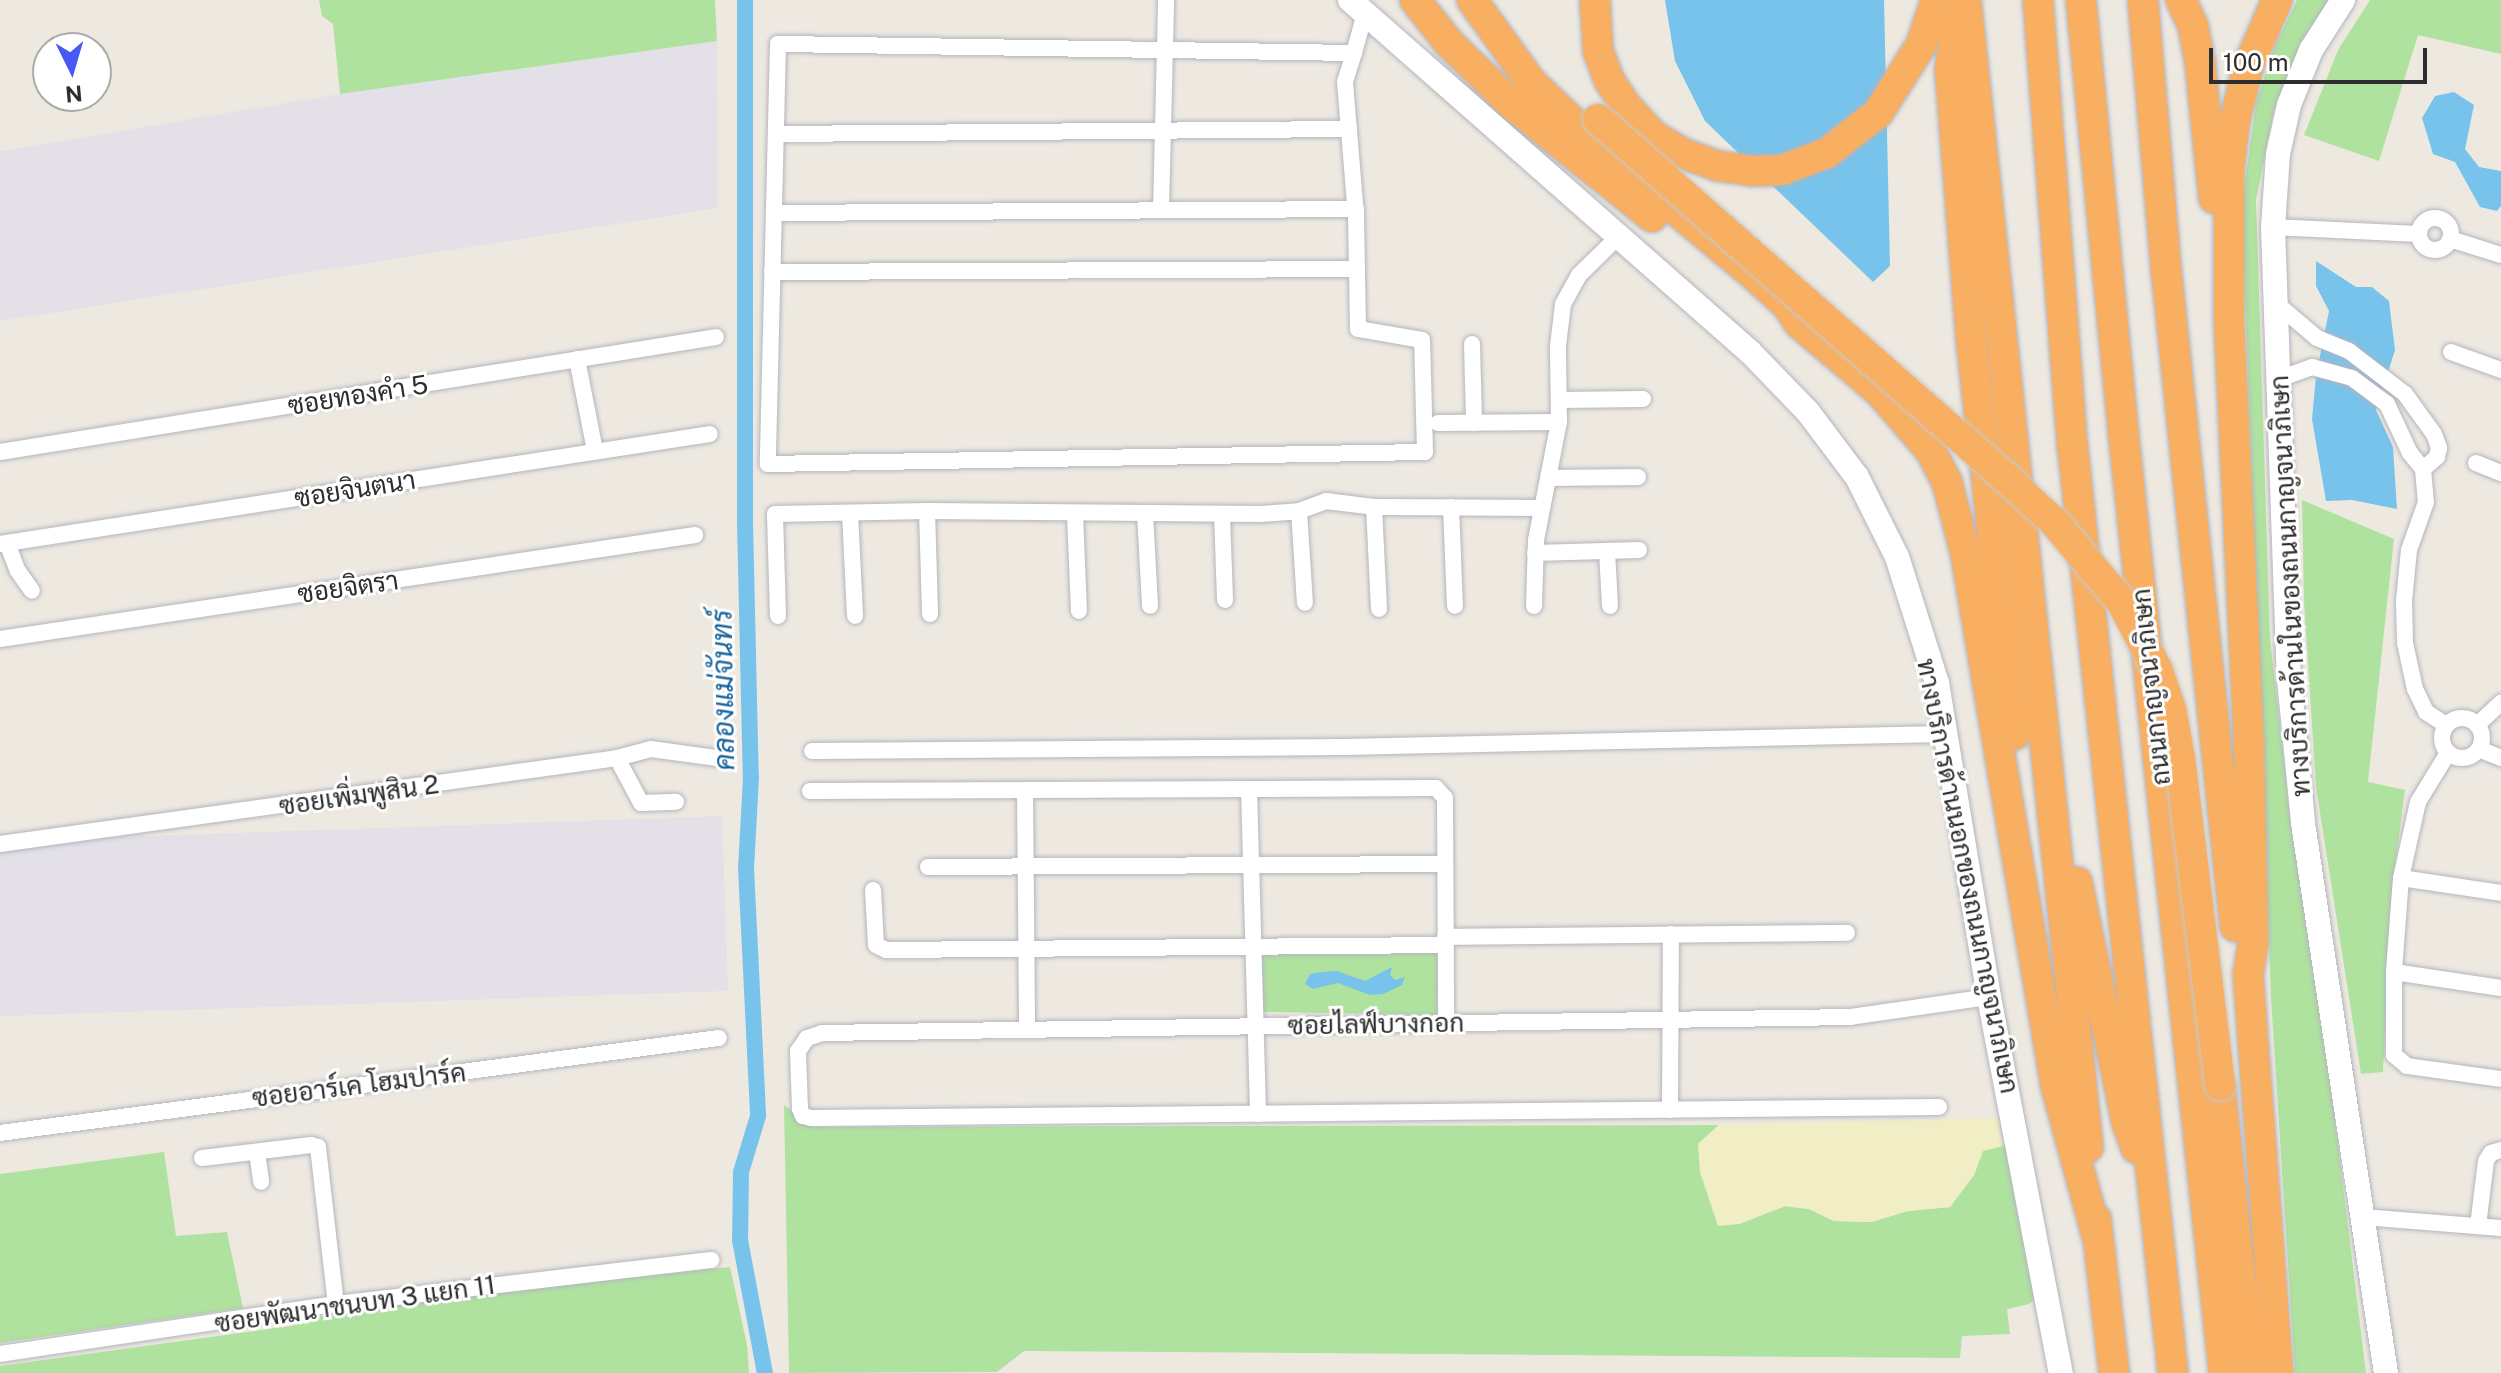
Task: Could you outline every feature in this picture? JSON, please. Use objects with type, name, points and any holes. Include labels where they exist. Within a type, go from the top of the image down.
[{"type":"highway","points":[[1415,0],[1449,43],[1514,106],[1771,311],[1799,323]]},
{"type":"highway","points":[[1471,0],[1531,82],[1594,142],[1754,275],[1788,306],[1799,323],[1879,391],[1931,451],[1947,482],[1966,555],[2056,1086],[2098,1240]]},
{"type":"highway","points":[[1471,0],[1656,172],[2053,521],[2121,601],[2158,671],[2171,709],[2180,758],[2220,1086],[2250,1373]]},
{"type":"highway","points":[[1595,0],[1598,51],[1609,80],[1626,106],[1654,136],[1682,153],[1718,166],[1752,171],[1782,170],[1827,153],[1878,113],[1921,45],[1936,0]]},
{"type":"highway","points":[[1965,0],[1956,19],[1950,70],[1971,338],[2021,787],[2020,869]]},
{"type":"highway","points":[[1965,0],[2114,1373]]},
{"type":"highway","name":"ถนนกาญจนาภิเษก","points":[[2038,0],[2073,450],[2173,1373]]},
{"type":"highway","name":"ถนนกาญจนาภิเษก","points":[[2081,0],[2125,448],[2224,1373]]},
{"type":"highway","points":[[2143,0],[2166,268],[2236,938],[2248,974]]},
{"type":"highway","points":[[2181,0],[2193,26],[2200,63],[2229,321]]},
{"type":"highway","points":[[2277,0],[2248,67],[2235,119],[2229,170],[2229,321],[2249,750],[2253,944],[2248,974],[2278,1373]]},
{"type":"highway","points":[[2048,774],[2065,828],[2127,1123],[2152,1191]]},
{"type":"main road","name":"ทางบริการด้านในของถนนกาญจนาภิเษก","points":[[2343,0],[2311,50],[2289,105],[2278,154],[2273,227],[2289,679],[2303,823],[2386,1373]]},
{"type":"main road","name":"ทางบริการด้านนอกของถนนกาญจนาภิเษก","points":[[1358,7],[1750,352],[1808,412],[1857,477],[1897,557],[1937,683],[1989,997],[2061,1373]]},
{"type":"street","points":[[1161,210],[1166,0]]},
{"type":"street","points":[[1354,53],[778,44],[768,464],[1425,452],[1422,340],[1358,329],[1356,209],[1345,82],[1354,53],[1358,7]]},
{"type":"street","points":[[776,134],[1349,129]]},
{"type":"street","points":[[774,213],[1356,209]]},
{"type":"street","points":[[2440,218],[2450,229],[2450,239],[2443,248],[2432,250],[2422,244],[2418,234],[2425,221],[2440,218]]},
{"type":"street","points":[[2273,227],[2418,234]]},
{"type":"street","points":[[1534,606],[1535,553],[1559,422],[1558,346],[1563,304],[1579,275],[1619,236]]},
{"type":"street","points":[[2450,239],[2501,255]]},
{"type":"street","points":[[772,272],[1356,269]]},
{"type":"street","points":[[2277,304],[2317,338],[2349,351],[2389,379],[2423,417],[2436,439],[2437,457],[2423,469]]},
{"type":"street","name":"ซอยทองคำ 5","points":[[0,452],[716,337]]},
{"type":"street","points":[[1472,344],[1474,423]]},
{"type":"street","points":[[2451,352],[2501,370]]},
{"type":"street","points":[[577,359],[595,451]]},
{"type":"street","points":[[2279,379],[2314,367],[2352,378],[2382,398],[2398,422],[2413,458],[2423,469],[2426,502],[2409,550],[2404,601],[2405,643],[2415,689],[2426,712],[2446,725]]},
{"type":"street","points":[[1559,400],[1643,399]]},
{"type":"street","points":[[1438,423],[1559,422]]},
{"type":"street","name":"ซอยจินตนา","points":[[4,543],[710,434]]},
{"type":"street","points":[[2476,463],[2501,473]]},
{"type":"street","points":[[1548,478],[1638,477]]},
{"type":"street","points":[[778,616],[775,514],[927,511],[1222,514],[1299,511],[1326,501],[1374,507],[1542,508]]},
{"type":"street","points":[[1374,507],[1379,609]]},
{"type":"street","points":[[1451,507],[1455,606]]},
{"type":"street","points":[[927,511],[930,614]]},
{"type":"street","points":[[1299,511],[1305,603]]},
{"type":"street","points":[[850,513],[855,616]]},
{"type":"street","points":[[1075,513],[1079,611]]},
{"type":"street","points":[[1145,513],[1150,606]]},
{"type":"street","points":[[1222,514],[1225,600]]},
{"type":"street","name":"ซอยจิตรา","points":[[0,639],[695,535]]},
{"type":"street","points":[[4,543],[32,591]]},
{"type":"street","points":[[1535,553],[1639,550]]},
{"type":"street","points":[[1607,551],[1610,606]]},
{"type":"street","points":[[2477,725],[2501,703]]},
{"type":"street","points":[[2446,725],[2462,718],[2477,725],[2481,732],[2479,749]]},
{"type":"street","points":[[2446,725],[2442,739],[2448,753],[2464,758],[2479,749]]},
{"type":"street","points":[[812,751],[1359,747],[1945,734]]},
{"type":"street","name":"ซอยเพิ่มพูสิน 2","points":[[0,844],[617,758],[651,749],[670,749],[717,758]]},
{"type":"street","points":[[2479,749],[2501,758]]},
{"type":"street","points":[[2448,753],[2418,802],[2401,878],[2394,972],[2394,1055],[2398,1062],[2501,1079]]},
{"type":"street","points":[[617,758],[641,803],[676,802]]},
{"type":"street","points":[[810,791],[1436,788],[1445,798],[1446,1022]]},
{"type":"street","points":[[1249,789],[1258,1114],[1939,1107]]},
{"type":"street","points":[[1025,790],[1027,1029]]},
{"type":"street","points":[[928,867],[1445,864]]},
{"type":"street","points":[[2401,878],[2501,893]]},
{"type":"street","points":[[873,890],[879,949],[1847,933]]},
{"type":"street","points":[[1670,1110],[1671,934]]},
{"type":"street","points":[[2394,972],[2501,988]]},
{"type":"street","name":"ซอยไลฟ์บางกอก","points":[[1258,1114],[811,1118],[803,1116],[800,1109],[798,1051],[802,1042],[822,1033],[1850,1017],[1989,997]]},
{"type":"street","name":"ซอยอาร์เค โฮมปาร์ค","points":[[0,1133],[719,1038]]},
{"type":"street","points":[[202,1158],[311,1145],[318,1147],[336,1304]]},
{"type":"street","points":[[2478,1226],[2486,1161],[2501,1150]]},
{"type":"street","points":[[257,1152],[261,1182]]},
{"type":"street","points":[[2363,1217],[2501,1228]]},
{"type":"street","name":"ซอยพัฒนาชนบท 3 แยก 11","points":[[0,1354],[336,1304],[711,1260]]},
{"type":"shaded area","points":[[717,41],[718,208],[0,321],[0,151],[340,94]]},
{"type":"shaded area","points":[[722,816],[728,991],[0,1016],[0,841]]},
{"type":"green space","points":[[319,0],[715,0],[717,41],[340,94],[333,24],[322,16]]},
{"type":"green space","points":[[2297,0],[2332,0],[2304,41],[2274,111],[2256,200],[2270,639],[2292,832],[2322,1014],[2366,1373],[2295,1373],[2271,998],[2243,243],[2244,189],[2256,102],[2274,48]]},
{"type":"green space","points":[[2370,0],[2501,0],[2501,54],[2418,35],[2379,161],[2304,135],[2338,50]]},
{"type":"green space","points":[[2302,500],[2394,539],[2368,782],[2405,790],[2392,889],[2383,1072],[2361,1074],[2316,787],[2304,602]]},
{"type":"green space","points":[[1261,947],[1438,950],[1437,1015],[1260,1012]]},
{"type":"green space","points":[[784,1105],[814,1127],[1719,1125],[1698,1144],[1739,1224],[1785,1206],[1809,1209],[1834,1221],[1871,1222],[1908,1211],[1950,1207],[1974,1175],[1983,1150],[2007,1145],[2036,1298],[2029,1304],[2007,1309],[2010,1334],[1962,1336],[1960,1358],[1024,1351],[997,1372],[789,1373]]},
{"type":"green space","points":[[164,1152],[176,1236],[227,1232],[243,1308],[0,1343],[0,1174]]},
{"type":"green space","points":[[730,1267],[747,1345],[749,1373],[0,1373],[0,1366],[290,1326],[352,1307]]},
{"type":"sand","points":[[1998,1118],[2007,1145],[1983,1151],[1974,1175],[1950,1207],[1908,1211],[1871,1222],[1834,1221],[1809,1209],[1785,1206],[1739,1224],[1718,1226],[1700,1172],[1698,1144],[1719,1125]]},
{"type":"water","points":[[1665,0],[1884,0],[1890,266],[1873,282],[1705,121],[1675,61]]},
{"type":"water","points":[[2454,92],[2474,105],[2465,149],[2479,167],[2501,171],[2501,206],[2497,211],[2480,207],[2455,162],[2433,154],[2422,118],[2435,96]]},
{"type":"water","points":[[2316,261],[2356,287],[2372,287],[2389,301],[2395,350],[2376,410],[2393,447],[2397,509],[2352,500],[2326,501],[2312,419],[2316,376],[2329,311],[2316,286]]},
{"type":"water","points":[[1392,967],[1390,975],[1395,980],[1405,977],[1402,985],[1383,994],[1370,995],[1338,983],[1313,989],[1305,984],[1310,974],[1337,971],[1365,981]]},
{"type":"waterway","name":"คลองแม่จันทร์","points":[[745,0],[745,522],[751,777],[746,868],[758,1116],[741,1172],[740,1240],[765,1373]]}]
